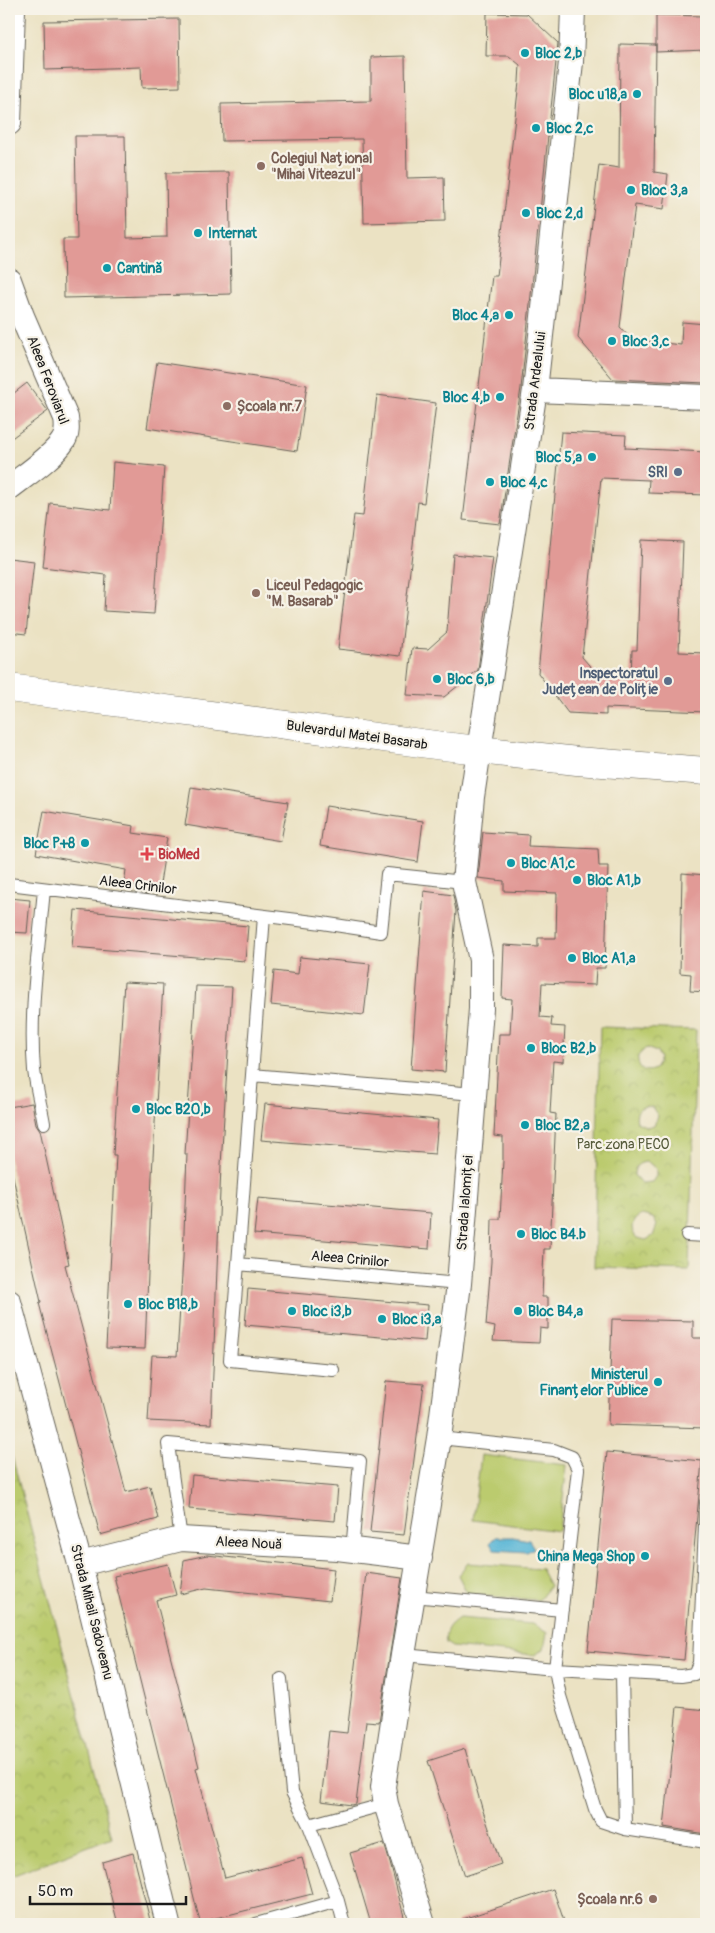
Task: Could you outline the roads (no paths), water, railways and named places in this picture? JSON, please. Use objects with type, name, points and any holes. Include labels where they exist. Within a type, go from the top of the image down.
[{"type":"main road","name":"Bulevardul Matei Basarab","points":[[9,688],[479,750],[706,771]]},
{"type":"street","points":[[9,123],[13,9]]},
{"type":"street","name":"Strada Ardealului","points":[[479,750],[535,390],[571,62],[573,9]]},
{"type":"street","name":"Aleea Feroviarul","points":[[9,280],[22,316],[66,418],[67,429],[64,440],[57,449],[9,488]]},
{"type":"street","points":[[535,390],[706,397]]},
{"type":"street","name":"Strada Ialomiței","points":[[423,1924],[386,1804],[383,1787],[439,1438],[459,1284],[481,1009],[481,960],[464,882],[472,797],[479,750]]},
{"type":"street","name":"Strada Mihail Sadoveanu","points":[[9,1302],[80,1564],[168,1924]]},
{"type":"street","name":"Aleea Nouă","points":[[80,1564],[182,1539],[337,1548],[420,1558]]},
{"type":"lane","name":"Aleea Crinilor","points":[[9,884],[381,932],[387,874],[464,882]]},
{"type":"lane","points":[[44,889],[34,1006],[33,1042],[34,1072],[44,1123]]},
{"type":"lane","points":[[264,916],[230,1360],[333,1370]]},
{"type":"lane","points":[[252,1075],[474,1094]]},
{"type":"lane","points":[[687,1235],[706,1236]]},
{"type":"lane","name":"Aleea Crinilor","points":[[238,1264],[459,1284]]},
{"type":"lane","points":[[439,1438],[554,1450],[572,1457],[578,1470],[555,1669],[560,1696],[596,1809],[602,1821],[624,1829],[706,1842]]},
{"type":"lane","points":[[182,1539],[168,1444],[360,1461],[352,1551]]},
{"type":"lane","points":[[403,1655],[555,1669],[681,1676],[694,1674],[698,1663],[706,1503]]},
{"type":"lane","points":[[413,1596],[562,1610]]},
{"type":"lane","points":[[622,1673],[624,1829]]},
{"type":"lane","points":[[281,1679],[292,1792],[309,1825],[338,1901],[344,1924]]},
{"type":"lane","points":[[309,1825],[386,1804]]},
{"type":"lane","points":[[256,1924],[338,1901]]},
{"type":"water","points":[[496,1537],[513,1537],[529,1540],[534,1548],[527,1552],[494,1550],[490,1543]]},
{"type":"place","name":"Bloc 2,b","points":[[525,53]]},
{"type":"place","name":"Bloc u18,a","points":[[637,94]]},
{"type":"place","name":"Bloc 2,c","points":[[536,128]]},
{"type":"place","name":"Colegiul Național \"Mihai Viteazul\"","points":[[261,166]]},
{"type":"place","name":"Bloc 3,a","points":[[631,190]]},
{"type":"place","name":"Bloc 2,d","points":[[526,213]]},
{"type":"place","name":"Internat","points":[[198,233]]},
{"type":"place","name":"Cantină","points":[[107,268]]},
{"type":"place","name":"Bloc 4,a","points":[[509,315]]},
{"type":"place","name":"Bloc 3,c","points":[[612,341]]},
{"type":"place","name":"Bloc 4,b","points":[[500,397]]},
{"type":"place","name":"Școala nr.7","points":[[227,406]]},
{"type":"place","name":"Bloc 5,a","points":[[592,457]]},
{"type":"place","name":"SRI","points":[[678,472]]},
{"type":"place","name":"Bloc 4,c","points":[[490,482]]},
{"type":"place","name":"Liceul Pedagogic \"M. Basarab\"","points":[[256,593]]},
{"type":"place","name":"Bloc 6,b","points":[[437,679]]},
{"type":"place","name":"Inspectoratul Județean de Poliție","points":[[668,681]]},
{"type":"place","name":"Bloc P+8","points":[[85,843]]},
{"type":"place","name":"BioMed","points":[[147,854]]},
{"type":"place","name":"Bloc A1,c","points":[[511,863]]},
{"type":"place","name":"Bloc A1,b","points":[[577,880]]},
{"type":"place","name":"Bloc A1,a","points":[[572,958]]},
{"type":"place","name":"Bloc B2,b","points":[[531,1048]]},
{"type":"place","name":"Bloc B20,b","points":[[136,1109]]},
{"type":"place","name":"Bloc B2,a","points":[[525,1125]]},
{"type":"place","name":"Bloc B4.b","points":[[521,1234]]},
{"type":"place","name":"Bloc B18,b","points":[[128,1304]]},
{"type":"place","name":"Bloc i3,b","points":[[292,1311]]},
{"type":"place","name":"Bloc B4,a","points":[[518,1311]]},
{"type":"place","name":"Bloc i3,a","points":[[382,1319]]},
{"type":"place","name":"Ministerul Finanțelor Publice","points":[[658,1382]]},
{"type":"place","name":"China Mega Shop","points":[[645,1556]]},
{"type":"place","name":"Școala nr.6","points":[[653,1899]]},
{"type":"park label","name":"Parc zona PECO","points":[[623,1144]]}]
